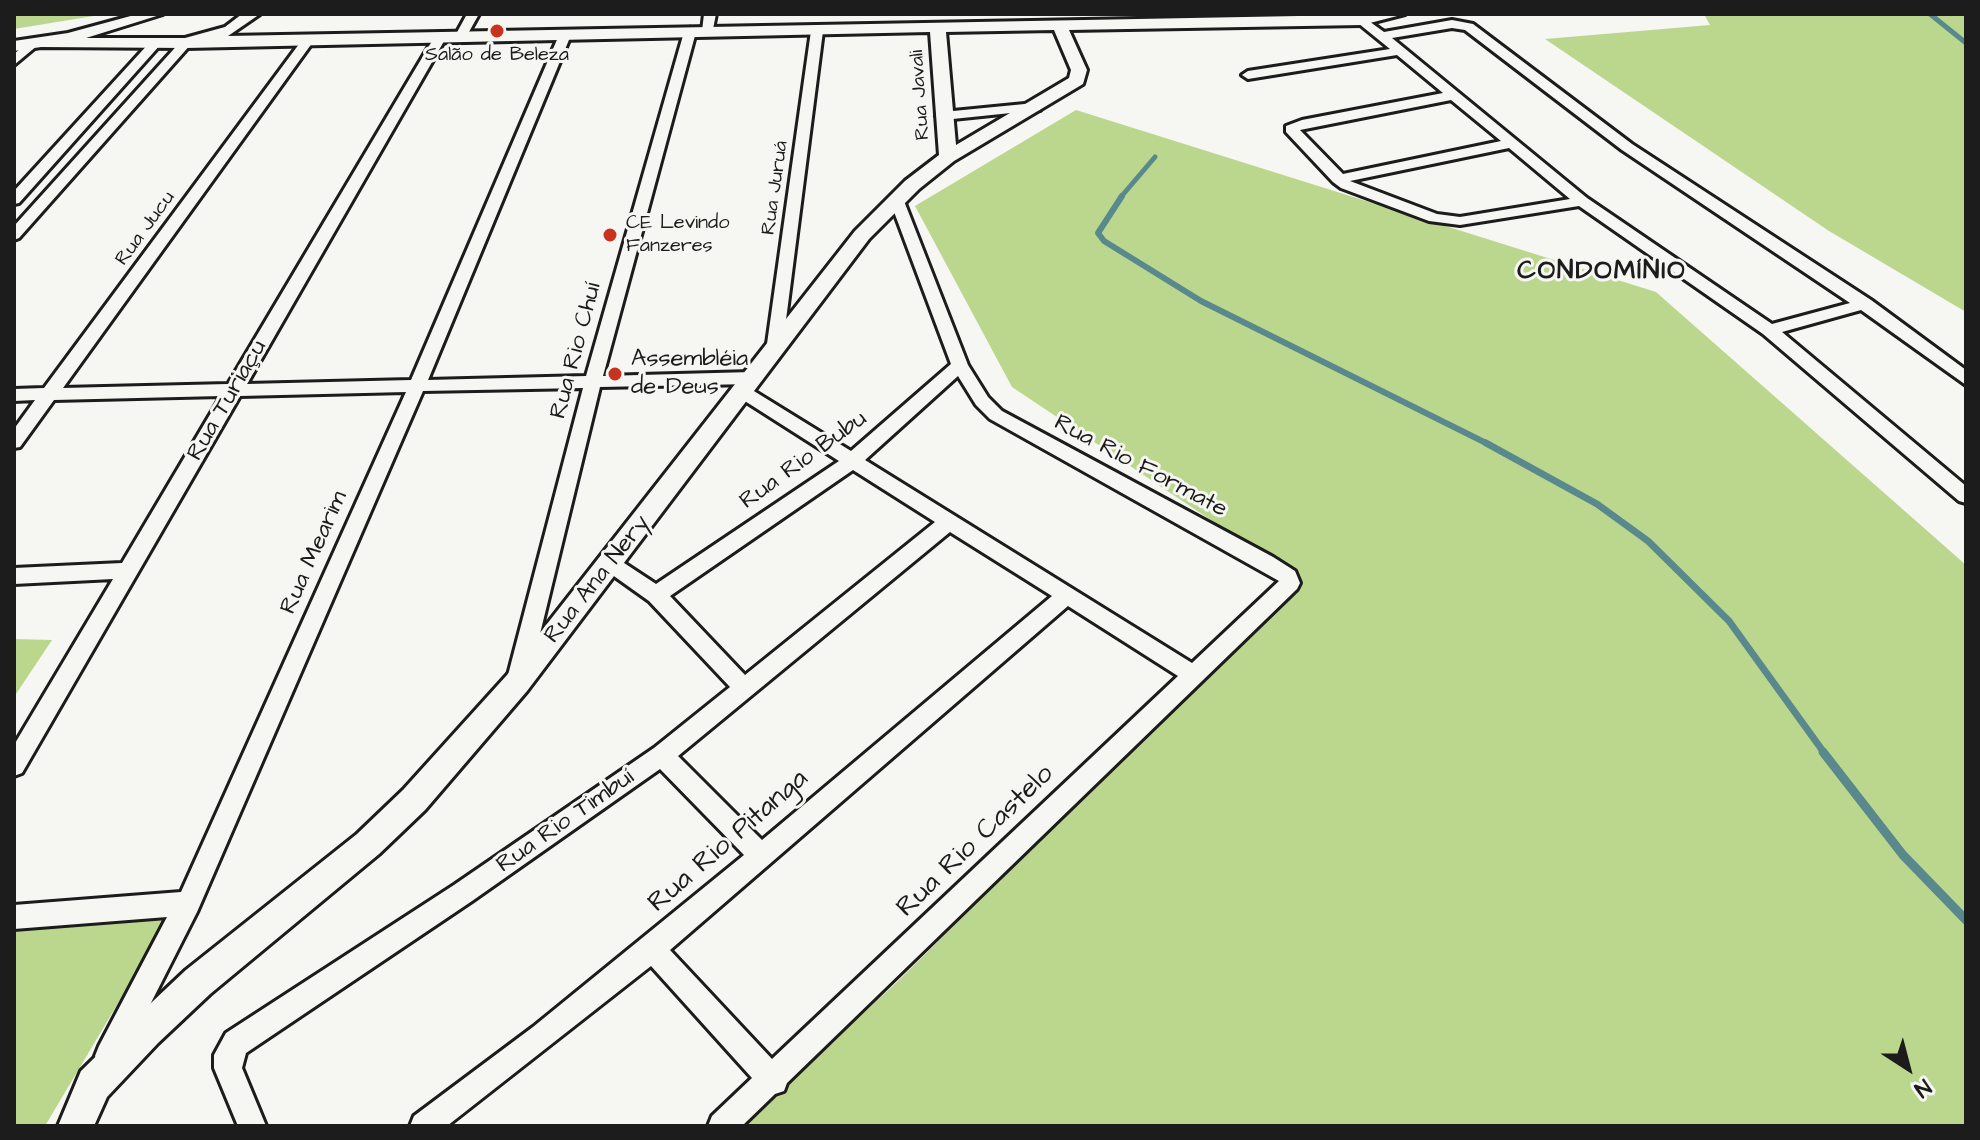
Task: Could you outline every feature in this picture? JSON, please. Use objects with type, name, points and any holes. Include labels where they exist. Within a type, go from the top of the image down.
[{"type":"street","points":[[14,36],[117,14]]},
{"type":"street","points":[[14,61],[39,44],[155,14]]},
{"type":"street","points":[[461,36],[473,14]]},
{"type":"street","name":"Rua Rio Chuí","points":[[517,683],[593,382],[699,32],[710,14]]},
{"type":"street","points":[[14,46],[282,38],[938,29],[1057,19],[1362,20],[1397,14]]},
{"type":"street","points":[[14,235],[192,42],[231,30],[252,15],[258,29],[282,38]]},
{"type":"street","points":[[137,17],[132,33],[153,44]]},
{"type":"street","name":"Rua Ana Nery","points":[[76,1126],[94,1084],[198,982],[392,823],[517,683],[862,235],[948,157],[1035,107],[1079,77],[1079,70],[1057,19]]},
{"type":"street","points":[[1362,20],[1450,96],[1582,201],[1769,330],[1966,496]]},
{"type":"street","points":[[1383,36],[1452,24],[1469,27],[1627,147],[1865,304],[1966,379]]},
{"type":"street","name":"Rua Javali","points":[[938,29],[948,157]]},
{"type":"street","name":"Rua Juruá","points":[[774,351],[817,31]]},
{"type":"street","name":"Rua Mearim","points":[[94,1084],[188,903],[417,386],[565,35]]},
{"type":"street","name":"Rua Turiaçu","points":[[14,766],[441,36]]},
{"type":"street","name":"Rua Jucu","points":[[14,442],[309,39]]},
{"type":"street","points":[[14,200],[153,44]]},
{"type":"street","points":[[1248,75],[1400,51]]},
{"type":"street","points":[[1450,96],[1294,127],[1292,132],[1338,179],[1365,195],[1449,221],[1582,201]]},
{"type":"street","points":[[943,116],[1035,107]]},
{"type":"street","points":[[1338,179],[1509,144]]},
{"type":"street","points":[[897,201],[958,358]]},
{"type":"street","points":[[1769,330],[1865,304]]},
{"type":"street","name":"Rua Rio Bubu","points":[[656,595],[852,461],[958,358]]},
{"type":"street","name":"Rua Rio Formate","points":[[958,358],[982,401],[996,415],[1288,577],[1290,583],[1271,600]]},
{"type":"street","points":[[14,395],[593,382],[747,385],[852,461],[1192,674]]},
{"type":"street","name":"Rua Rio Timbuí","points":[[252,1126],[228,1068],[228,1055],[236,1043],[476,884],[662,755],[949,522]]},
{"type":"street","points":[[611,564],[656,595],[744,688]]},
{"type":"street","points":[[14,576],[130,570]]},
{"type":"street","name":"Rua Rio Pitanga","points":[[424,1126],[543,1037],[652,949],[1067,595]]},
{"type":"street","name":"Rua Rio Castelo","points":[[722,1126],[774,1081],[1271,600]]},
{"type":"street","points":[[662,755],[760,854]]},
{"type":"street","points":[[14,917],[188,903]]},
{"type":"street","points":[[652,949],[774,1081]]},
{"type":"green space","points":[[14,14],[106,14],[14,29]]},
{"type":"green space","points":[[1704,14],[1966,14],[1966,312],[1829,231],[1545,39],[1710,25]]},
{"type":"green space","points":[[1076,110],[1656,292],[1966,565],[1966,1126],[740,1126],[896,983],[1302,581],[1012,387],[915,206]]},
{"type":"green space","points":[[14,639],[52,640],[14,697]]},
{"type":"green space","points":[[171,914],[45,1126],[14,1126],[14,929]]},
{"type":"waterway","points":[[1930,14],[1966,43]]},
{"type":"waterway","points":[[1120,198],[1155,157]]},
{"type":"waterway","points":[[1122,196],[1098,233],[1104,241],[1201,301],[1486,443]]},
{"type":"waterway","points":[[1486,443],[1490,445]]},
{"type":"waterway","points":[[1486,443],[1597,504],[1648,541],[1729,621],[1825,754]]},
{"type":"waterway","points":[[1823,752],[1903,855],[1966,920]]},
{"type":"place","name":"Salão de Beleza","points":[[497,31]]},
{"type":"place","name":"CE Levindo Fanzeres","points":[[610,235]]},
{"type":"place","name":"Assembléia de Deus","points":[[615,374]]},
{"type":"district","name":"CONDOMÍNIO","points":[[1602,273]]}]
